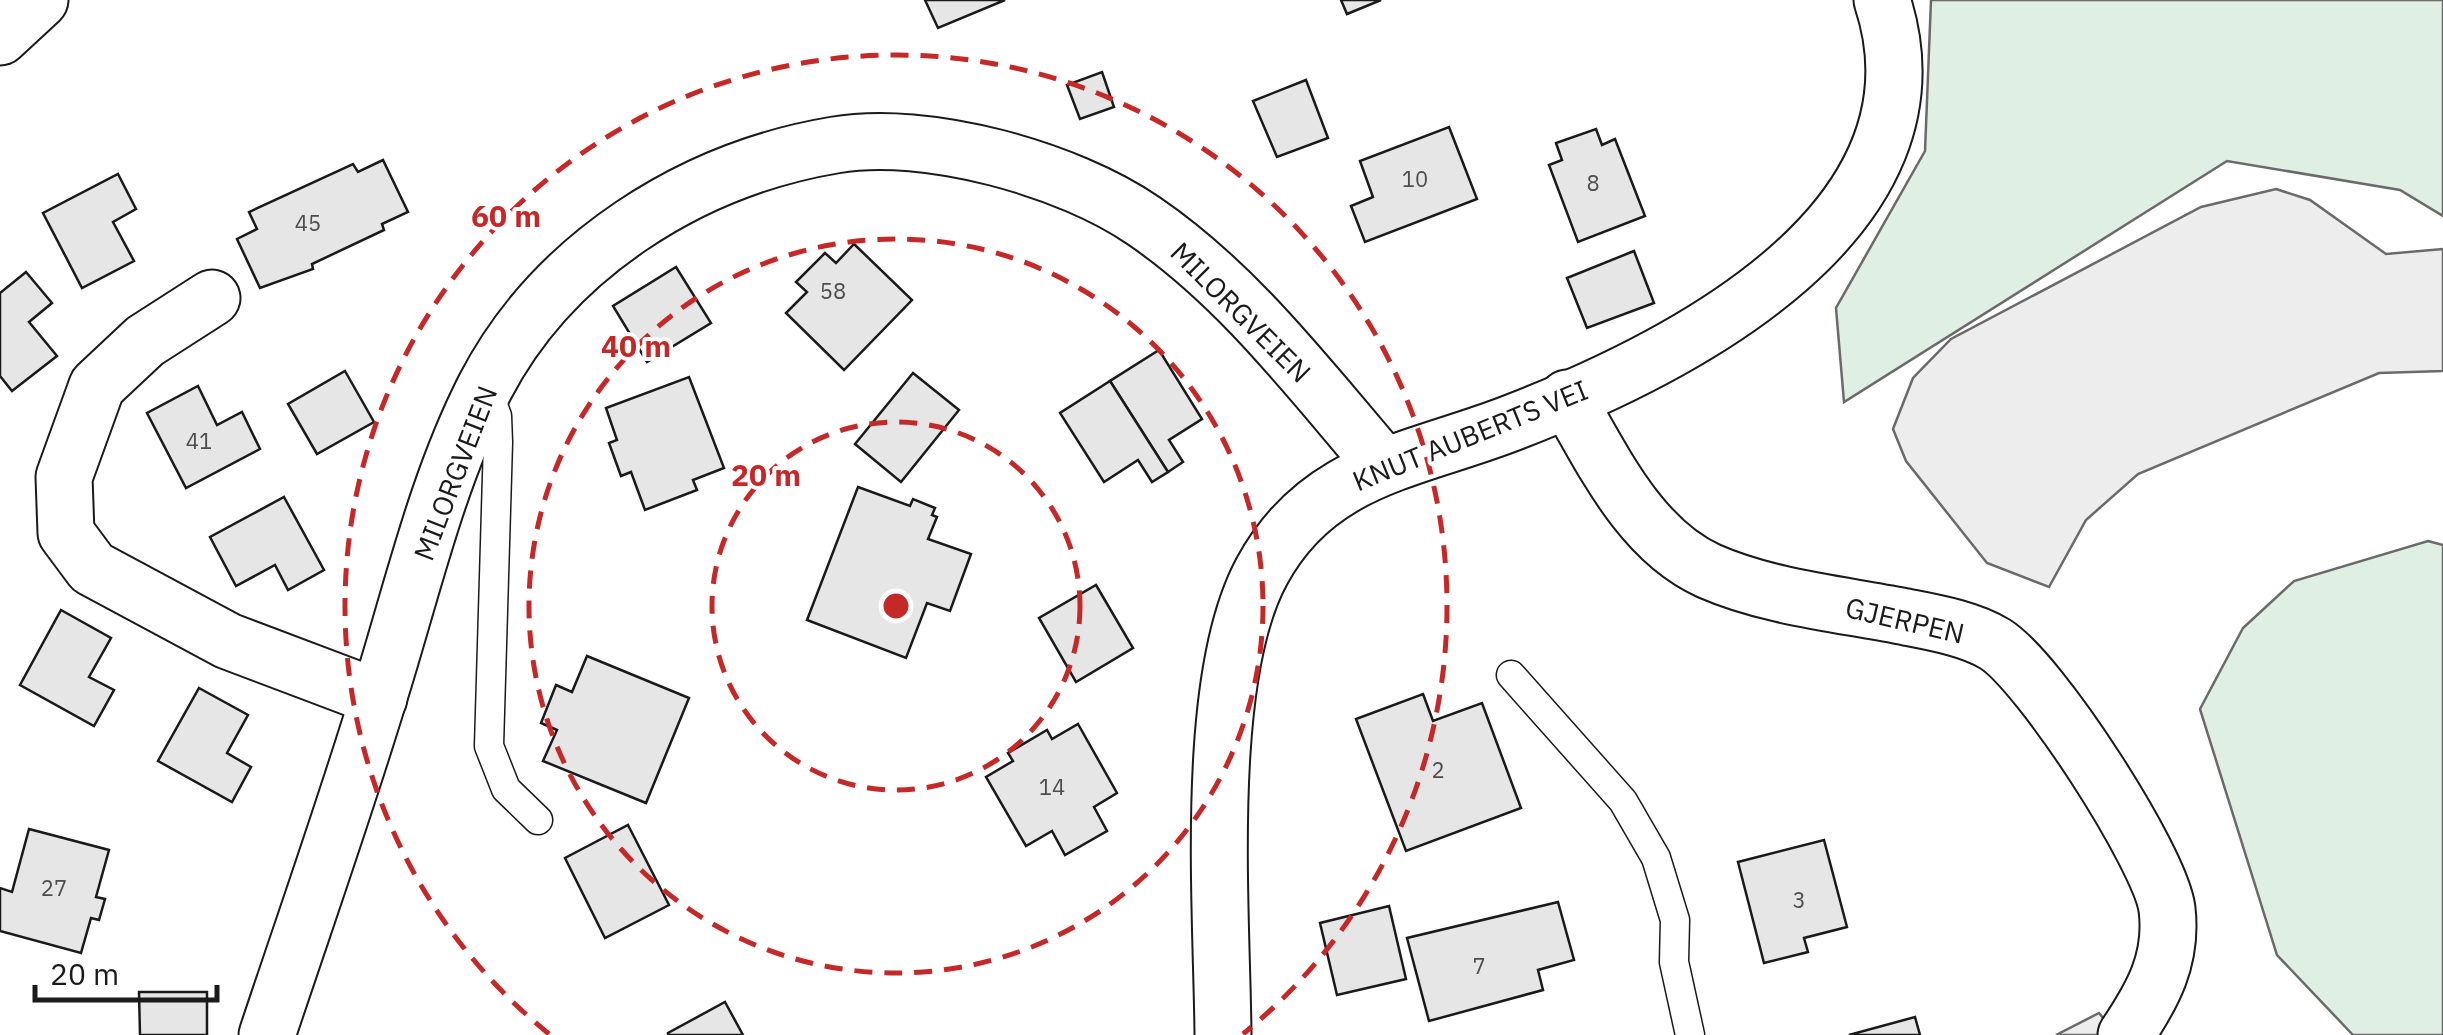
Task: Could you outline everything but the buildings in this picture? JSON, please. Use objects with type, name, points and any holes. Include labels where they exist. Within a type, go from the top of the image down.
[{"type":"street","points":[[0,37],[40,0]]},
{"type":"street","name":"KNUT AUBERTS VEI","points":[[1224,1035],[1220,802],[1240,625],[1262,571],[1288,530],[1324,495],[1382,464],[1514,422],[1665,354],[1732,313],[1807,251],[1863,186],[1882,144],[1894,88],[1892,30],[1882,0]]},
{"type":"street","name":"MILORGVEIEN","points":[[267,1035],[379,698],[434,515],[486,386],[552,292],[602,245],[651,212],[694,190],[836,144],[907,141],[1015,165],[1094,190],[1191,255],[1253,316],[1382,464]]},
{"type":"street","points":[[212,298],[145,341],[97,386],[64,477],[66,533],[92,568],[228,641],[379,698]]},
{"type":"street","name":"GJERPEN","points":[[1567,398],[1618,486],[1653,529],[1708,570],[1783,593],[1938,623],[1995,644],[2036,680],[2092,762],[2166,906],[2162,979],[2126,1035]]},
{"type":"lane","points":[[486,386],[497,416],[498,442],[489,746],[506,788],[538,820]]},
{"type":"lane","points":[[1512,675],[1623,801],[1656,858],[1675,920],[1674,962],[1690,1035]]},
{"type":"green space","points":[[1931,0],[2443,0],[2443,216],[2400,190],[2227,161],[1844,402],[1836,308],[1925,151]]},
{"type":"green space","points":[[2428,541],[2443,545],[2443,1035],[2353,1035],[2277,955],[2200,709],[2243,628],[2294,581]]},
{"type":"shaded area","points":[[2276,189],[2310,200],[2386,254],[2443,249],[2443,371],[2379,373],[2138,474],[2086,520],[2049,587],[1987,563],[1906,461],[1893,429],[1913,378],[1951,339],[2201,207]]},
{"type":"shaded area","points":[[2099,1013],[2117,1035],[2056,1035]]}]
